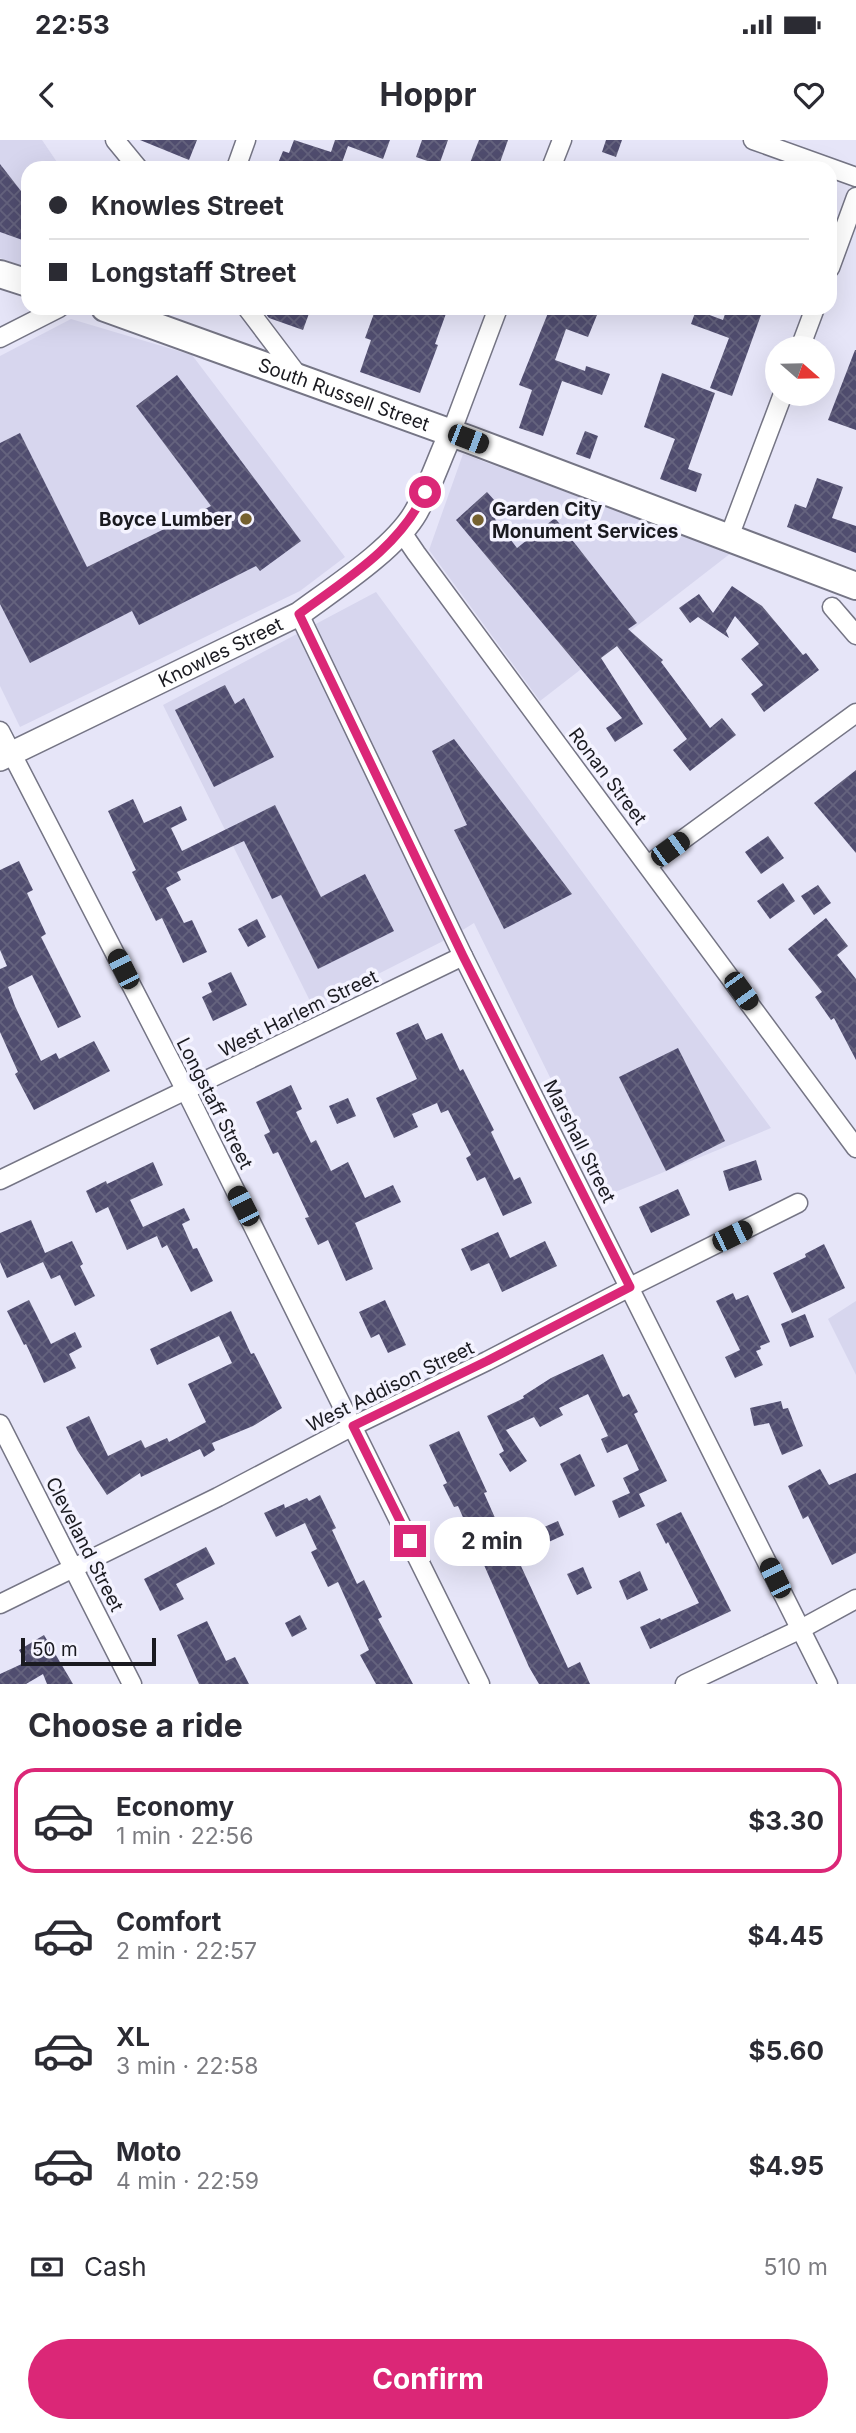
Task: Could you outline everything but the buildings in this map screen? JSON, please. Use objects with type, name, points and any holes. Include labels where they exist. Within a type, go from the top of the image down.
[{"type":"main road","points":[[0,274],[21,281]]},
{"type":"main road","name":"South Russell Street","points":[[124,315],[451,433],[856,586]]},
{"type":"street","points":[[115,140],[132,161]]},
{"type":"street","points":[[238,161],[246,140]]},
{"type":"street","points":[[554,161],[562,140]]},
{"type":"street","points":[[753,140],[811,161]]},
{"type":"street","points":[[837,170],[856,177]]},
{"type":"street","points":[[837,249],[856,197]]},
{"type":"street","points":[[0,338],[45,315]]},
{"type":"street","points":[[252,315],[300,378]]},
{"type":"street","points":[[451,433],[495,315]]},
{"type":"street","points":[[804,336],[812,315]]},
{"type":"street","points":[[729,537],[778,406]]},
{"type":"street","name":"Knowles Street","points":[[5,757],[299,614],[371,559],[401,531],[416,512],[451,433]]},
{"type":"street","name":"Ronan Street","points":[[401,531],[856,1148]]},
{"type":"street","points":[[832,607],[856,635]]},
{"type":"street","name":"Marshall Street","points":[[299,614],[463,956],[828,1684]]},
{"type":"street","points":[[648,865],[856,713]]},
{"type":"street","name":"Longstaff Street","points":[[0,731],[5,757],[186,1091],[480,1684]]},
{"type":"street","name":"West Harlem Street","points":[[0,1180],[463,956]]},
{"type":"street","name":"West Addison Street","points":[[0,1604],[218,1497],[353,1426],[798,1203]]},
{"type":"street","name":"Cleveland Street","points":[[0,1424],[132,1684]]},
{"type":"street","points":[[685,1684],[801,1629],[856,1599]]},
{"type":"shaded area","points":[[0,140],[42,140],[56,161],[21,161],[21,266],[0,258]]},
{"type":"shaded area","points":[[71,319],[192,355],[345,557],[300,591],[20,727],[0,686],[0,356]]},
{"type":"shaded area","points":[[463,454],[731,553],[540,701],[429,550]]},
{"type":"shaded area","points":[[376,592],[771,1128],[608,1195],[474,923],[313,1007],[163,705]]},
{"type":"shaded area","points":[[856,1301],[856,1375],[828,1319]]},
{"type":"place","name":"Boyce Lumber","points":[[246,519]]},
{"type":"place","name":"Garden City Monument Services","points":[[478,520]]},
{"type":"route","points":[[410,1541],[353,1426],[630,1287],[463,956],[299,614],[388,544],[416,512],[425,492]]}]
